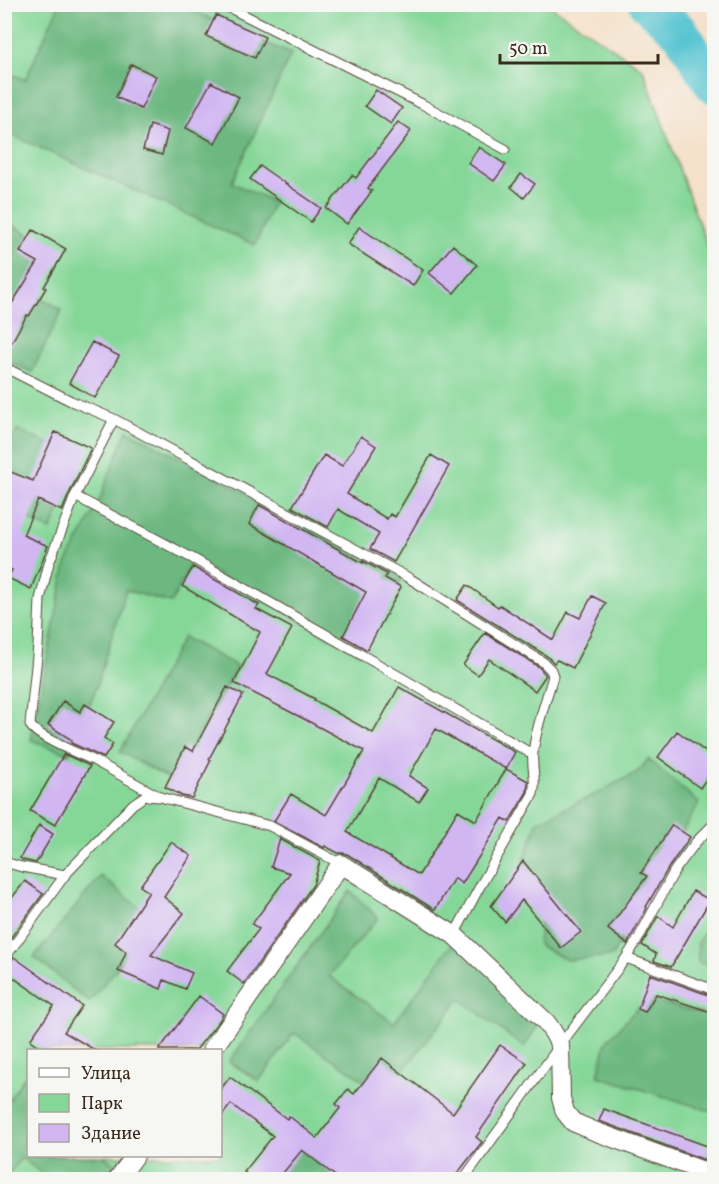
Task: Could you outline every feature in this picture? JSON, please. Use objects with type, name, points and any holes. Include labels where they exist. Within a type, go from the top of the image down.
[{"type":"street","points":[[213,1049],[341,864],[454,935],[546,1022],[560,1046],[561,1098],[565,1112],[573,1122],[714,1175]]},
{"type":"street","points":[[117,1179],[134,1157]]},
{"type":"lane","points":[[222,4],[422,104],[505,149]]},
{"type":"lane","points":[[4,367],[114,419],[409,578],[543,662],[551,670],[553,676],[532,754],[535,778],[533,794],[454,935]]},
{"type":"lane","points":[[114,419],[75,496],[49,563],[40,599],[30,725],[33,730],[56,743],[160,797]]},
{"type":"lane","points":[[75,496],[192,558],[532,754]]},
{"type":"lane","points":[[4,958],[65,875],[133,804],[145,796],[160,797],[270,826],[341,864]]},
{"type":"lane","points":[[463,1179],[626,958],[639,939],[675,870],[696,842],[714,824]]},
{"type":"lane","points":[[4,862],[65,875]]},
{"type":"lane","points":[[626,958],[714,990]]},
{"type":"green space","points":[[5,5],[549,5],[643,69],[714,265],[714,1179],[5,1180]]},
{"type":"green space","points":[[59,5],[179,5],[291,54],[232,183],[274,202],[255,245],[5,132],[4,71],[25,80]]},
{"type":"green space","points":[[5,221],[54,249],[30,291],[62,310],[32,372],[5,360]]},
{"type":"green space","points":[[17,430],[83,459],[51,530],[5,510],[5,458]]},
{"type":"green space","points":[[127,430],[403,576],[360,654],[192,560],[171,603],[126,590],[95,691],[69,754],[31,740],[66,564],[97,506]]},
{"type":"green space","points":[[183,637],[237,666],[173,781],[120,752]]},
{"type":"green space","points":[[648,759],[699,803],[612,956],[567,960],[538,945],[541,906],[518,877],[538,821],[639,771]]},
{"type":"green space","points":[[101,876],[156,921],[89,1002],[34,957]]},
{"type":"green space","points":[[350,891],[378,918],[329,976],[394,1023],[457,937],[544,1016],[524,1047],[460,999],[384,1094],[294,1033],[259,1081],[229,1062]]},
{"type":"green space","points":[[714,915],[714,968],[698,962],[698,942]]},
{"type":"green space","points":[[646,999],[714,1017],[714,1112],[598,1076],[606,1042]]},
{"type":"green space","points":[[27,1073],[27,1157],[105,1157],[117,1165],[106,1179],[50,1179],[21,1158],[6,1178],[5,1105]]},
{"type":"green space","points":[[293,1134],[354,1179],[262,1180]]},
{"type":"building","points":[[216,15],[265,37],[255,58],[206,36]]},
{"type":"building","points":[[131,64],[156,76],[141,109],[116,97]]},
{"type":"building","points":[[211,82],[239,97],[215,143],[186,128]]},
{"type":"building","points":[[376,90],[402,108],[391,124],[365,106]]},
{"type":"building","points":[[398,122],[411,131],[368,188],[372,191],[347,224],[326,208],[352,175],[356,178]]},
{"type":"building","points":[[150,125],[168,131],[162,155],[143,150]]},
{"type":"building","points":[[479,147],[506,165],[494,181],[468,163]]},
{"type":"building","points":[[260,166],[321,208],[311,222],[250,179]]},
{"type":"building","points":[[521,174],[535,184],[524,198],[511,187]]},
{"type":"building","points":[[359,227],[423,270],[413,286],[348,244]]},
{"type":"building","points":[[33,230],[66,249],[44,287],[46,288],[29,316],[27,315],[4,356],[4,316],[38,262],[20,252]]},
{"type":"building","points":[[453,245],[477,265],[454,293],[429,273]]},
{"type":"building","points":[[92,342],[119,356],[95,398],[69,383]]},
{"type":"building","points":[[55,432],[91,448],[62,511],[38,500],[23,535],[48,546],[31,589],[8,578],[12,570],[4,567],[4,469],[33,481]]},
{"type":"building","points":[[361,436],[376,446],[347,494],[387,519],[390,514],[395,517],[431,455],[449,466],[394,562],[370,549],[379,534],[338,509],[328,527],[292,507],[324,455],[342,466]]},
{"type":"building","points":[[259,505],[387,574],[385,578],[401,587],[367,650],[343,636],[366,592],[249,524]]},
{"type":"building","points":[[193,567],[259,605],[256,609],[292,628],[267,674],[373,733],[399,687],[515,752],[506,769],[528,781],[527,792],[509,822],[503,818],[462,884],[454,878],[435,910],[347,854],[338,853],[325,846],[324,848],[274,821],[291,794],[326,815],[364,751],[234,683],[260,632],[182,586]],"holes":[[[436,729],[506,769],[476,821],[458,810],[419,875],[347,832],[379,778],[419,802],[428,788],[409,776]]]},
{"type":"building","points":[[467,585],[498,607],[500,605],[553,640],[568,612],[580,618],[592,596],[606,603],[573,668],[557,660],[554,663],[547,656],[457,600]]},
{"type":"building","points":[[485,633],[539,667],[546,675],[535,691],[489,659],[478,675],[463,665]]},
{"type":"building","points":[[227,687],[243,695],[209,759],[211,760],[192,798],[182,796],[165,787],[185,747],[193,751]]},
{"type":"building","points":[[63,701],[80,712],[85,704],[114,722],[104,738],[113,744],[104,758],[71,743],[72,740],[48,725]]},
{"type":"building","points":[[677,731],[714,758],[714,768],[700,788],[658,757]]},
{"type":"building","points":[[64,754],[90,766],[55,825],[30,811]]},
{"type":"building","points":[[39,825],[53,834],[36,863],[23,860],[20,858]]},
{"type":"building","points":[[672,825],[690,837],[669,867],[627,944],[608,929],[647,876],[641,873]]},
{"type":"building","points":[[280,839],[320,861],[313,885],[244,984],[227,971],[259,929],[252,924],[290,873],[271,867]]},
{"type":"building","points":[[171,842],[191,856],[164,897],[184,913],[151,955],[192,973],[185,989],[164,980],[161,989],[118,971],[126,952],[115,943],[149,892],[140,886]]},
{"type":"building","points":[[523,861],[581,932],[561,948],[522,900],[505,922],[491,906]]},
{"type":"building","points":[[25,881],[43,894],[4,947],[4,908]]},
{"type":"building","points":[[693,891],[710,900],[671,967],[654,961],[656,954],[642,945],[658,916],[673,927]]},
{"type":"building","points":[[14,957],[82,1006],[64,1032],[93,1049],[43,1049],[30,1040],[54,1006],[4,971],[4,966]]},
{"type":"building","points":[[650,974],[714,997],[714,1013],[656,994],[645,1012],[638,1009]]},
{"type":"building","points":[[199,996],[223,1014],[197,1049],[160,1049]]},
{"type":"building","points":[[500,1045],[527,1063],[476,1137],[482,1142],[453,1179],[339,1179],[302,1150],[278,1179],[254,1179],[244,1172],[273,1136],[231,1104],[222,1115],[222,1087],[230,1077],[287,1119],[289,1116],[317,1138],[340,1108],[336,1104],[348,1089],[354,1094],[382,1058],[453,1113]]},
{"type":"building","points":[[604,1109],[710,1147],[705,1160],[599,1121]]},
{"type":"waterway","points":[[648,4],[681,33],[714,85]]}]
